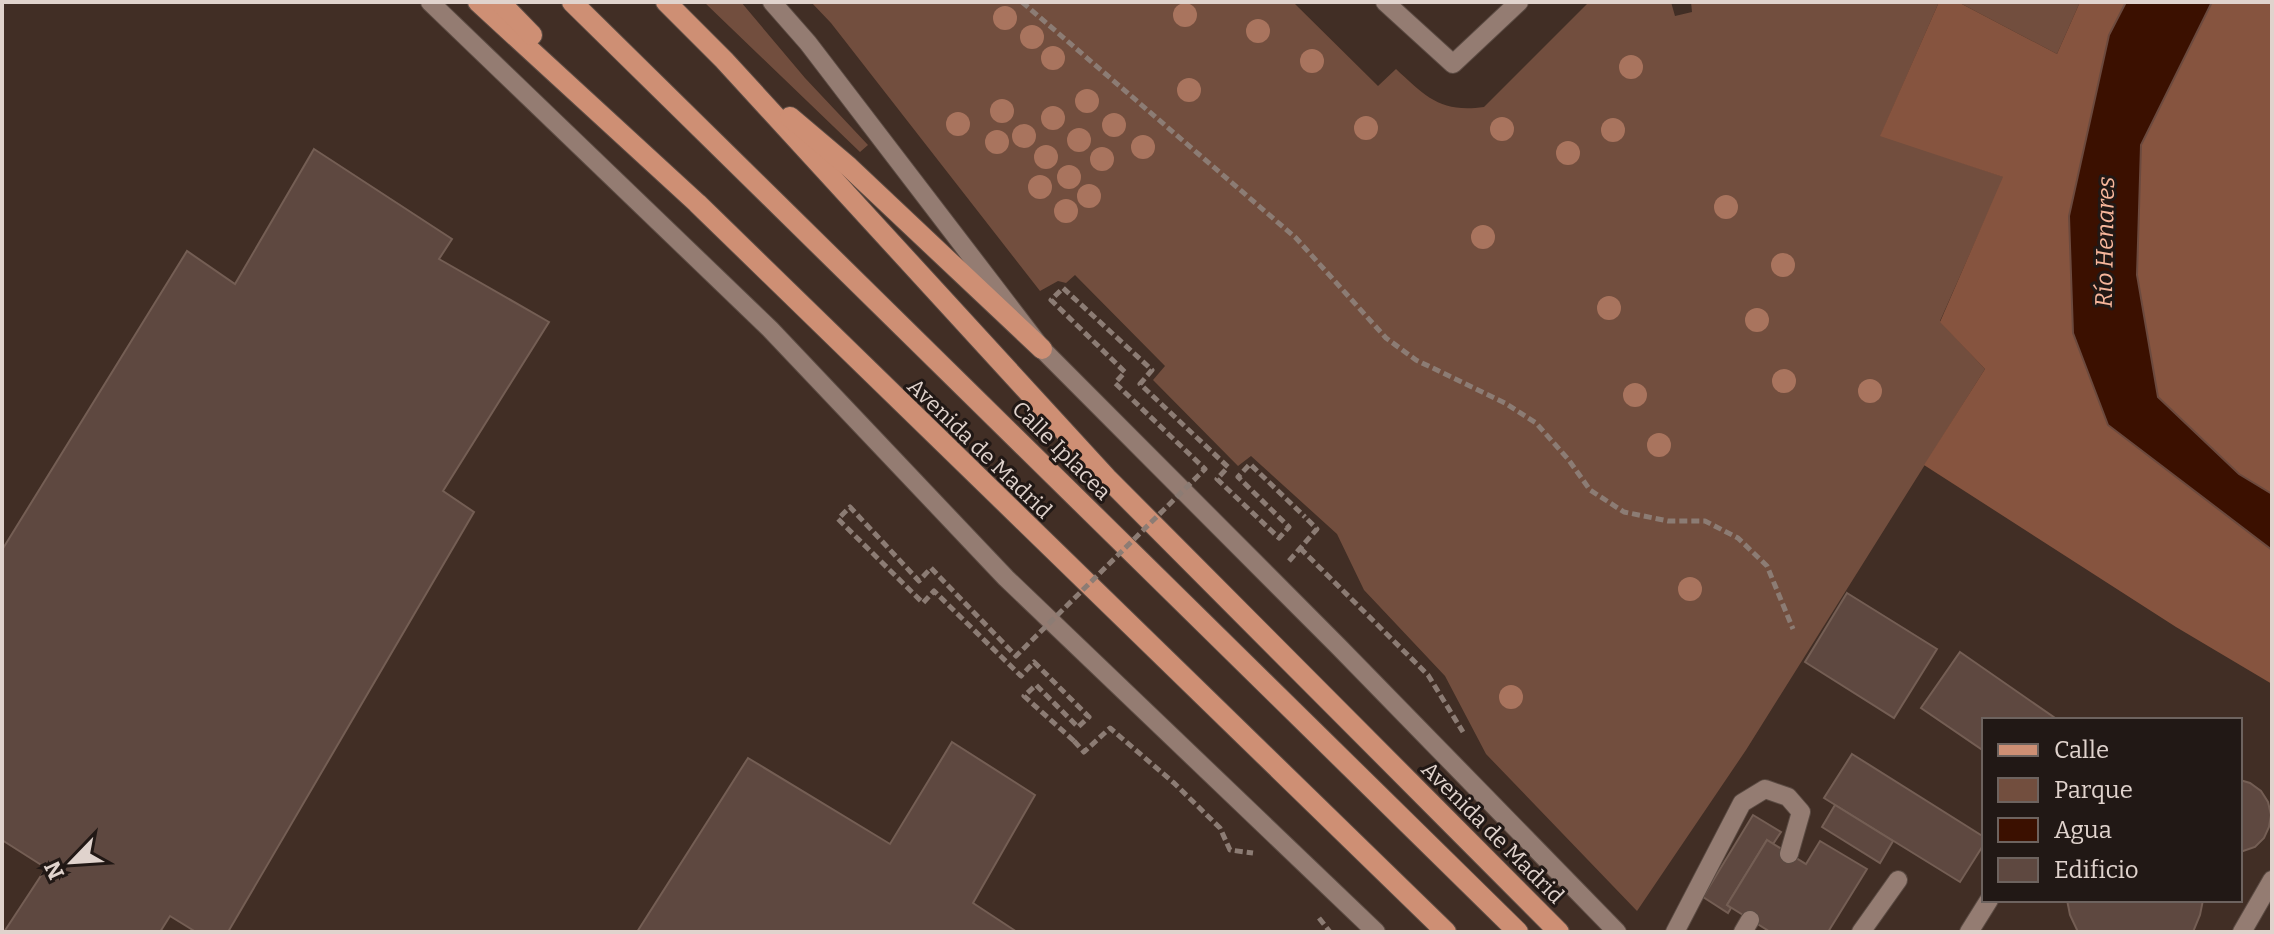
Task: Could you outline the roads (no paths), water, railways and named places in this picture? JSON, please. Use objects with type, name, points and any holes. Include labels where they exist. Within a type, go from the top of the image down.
[{"type":"main road","name":"Avenida de Madrid","points":[[478,2],[697,203],[1446,932]]},
{"type":"main road","points":[[500,2],[697,203]]},
{"type":"main road","name":"Calle Iplacea","points":[[572,2],[1518,932]]},
{"type":"main road","name":"Avenida de Madrid","points":[[666,2],[724,60],[1107,478],[1559,932]]},
{"type":"main road","points":[[724,60],[849,167],[1042,349]]},
{"type":"lane","points":[[430,2],[770,329],[1006,578],[1376,932]]},
{"type":"lane","points":[[772,2],[808,43],[1042,349],[1617,932]]},
{"type":"lane","points":[[1385,2],[1453,64],[1519,2]]},
{"type":"lane","points":[[1696,932],[1678,926],[1742,803],[1765,789],[1788,797],[1801,812],[1789,854]]},
{"type":"lane","points":[[1861,932],[1898,880]]},
{"type":"lane","points":[[2242,932],[2272,880]]},
{"type":"lane","points":[[1969,932],[1988,902]]},
{"type":"water","name":"Río Henares","points":[[2126,2],[2212,2],[2141,145],[2137,275],[2158,397],[2239,474],[2272,494],[2272,550],[2108,425],[2073,333],[2069,216],[2109,35]]}]
